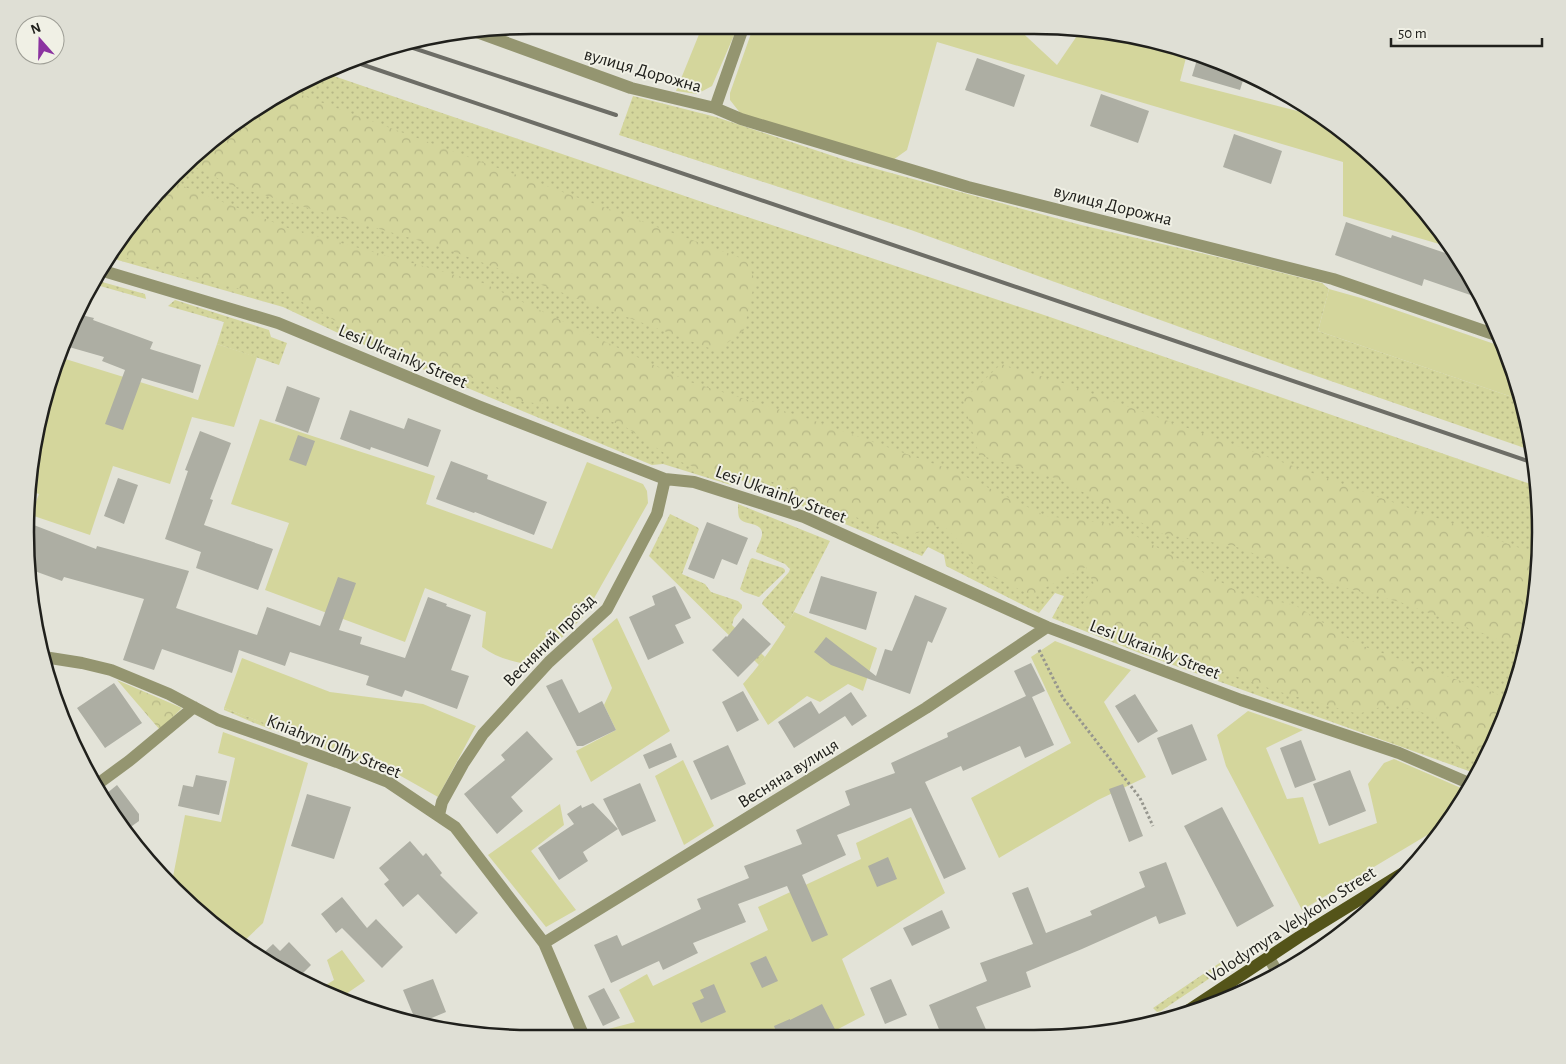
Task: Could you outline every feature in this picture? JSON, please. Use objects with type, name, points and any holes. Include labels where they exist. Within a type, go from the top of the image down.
[{"type":"main road","name":"Volodymyra Velykoho Street","points":[[1204,1000],[1386,884]]},
{"type":"street","name":"вулиця Дорожна","points":[[715,108],[741,34]]},
{"type":"street","name":"вулиця Дорожна","points":[[488,36],[631,88],[715,108],[741,119],[968,187],[1333,279],[1490,333]]},
{"type":"street","name":"Lesi Ukrainky Street","points":[[108,272],[270,320],[478,406],[665,479],[694,482],[804,517],[1048,626],[1241,700],[1399,753],[1465,781]]},
{"type":"street","name":"Весняний проїзд","points":[[439,815],[442,802],[483,734],[549,662],[607,609],[657,514],[665,479]]},
{"type":"street","name":"Весняна вулиця","points":[[544,943],[918,713],[1048,626]]},
{"type":"street","name":"Kniahyni Olhy Street","points":[[50,658],[112,670],[169,694],[218,720],[388,782],[455,826],[544,943],[581,1030]]},
{"type":"street","points":[[101,782],[129,762],[194,707]]},
{"type":"street","points":[[1269,958],[1275,968]]},
{"type":"path","points":[[1033,636],[1062,698],[1140,798],[1153,826]]},
{"type":"green space","points":[[699,34],[735,34],[712,86],[697,94],[676,91]]},
{"type":"green space","points":[[751,34],[1024,34],[1057,65],[1077,36],[1131,43],[1186,58],[1180,81],[1301,112],[1311,118],[1363,157],[1409,203],[1440,244],[1343,216],[1343,162],[937,42],[907,150],[893,160],[741,114],[730,100],[730,93]]},
{"type":"green space","points":[[333,76],[714,206],[1047,316],[1530,484],[1532,532],[1528,597],[1523,629],[1506,692],[1481,752],[1470,772],[1137,652],[1052,618],[1064,596],[1055,593],[1039,613],[946,566],[944,555],[928,547],[922,556],[780,497],[756,490],[754,484],[736,479],[731,485],[663,464],[652,465],[355,341],[283,307],[115,259],[157,203],[203,157],[255,118],[312,85]]},
{"type":"green space","points":[[297,93],[746,260],[755,280],[744,330],[717,351],[441,247],[233,186],[194,166],[203,157],[255,118]]},
{"type":"green space","points":[[633,96],[716,117],[851,162],[1081,225],[1322,283],[1329,289],[1318,331],[1513,397],[1525,448],[1299,370],[911,230],[619,135]]},
{"type":"green space","points":[[176,184],[288,228],[483,283],[687,381],[809,419],[954,471],[1046,516],[1114,524],[1243,594],[1295,605],[1357,644],[1504,697],[1481,752],[1458,749],[1435,716],[1391,704],[1358,714],[1280,692],[1181,657],[1099,622],[1082,605],[1095,586],[1086,567],[1031,595],[975,568],[965,547],[943,525],[903,537],[756,475],[721,477],[673,459],[624,426],[568,406],[523,402],[493,385],[402,354],[352,330],[284,292],[236,288],[118,255],[157,203]]},
{"type":"green space","points":[[102,282],[145,294],[146,299],[99,286]]},
{"type":"green space","points":[[1329,289],[1361,298],[1495,344],[1513,397],[1318,331]]},
{"type":"green space","points":[[175,300],[269,330],[271,337],[287,343],[279,365],[217,344],[224,322],[168,306]]},
{"type":"green space","points":[[217,344],[257,357],[234,427],[192,417],[170,484],[113,466],[90,535],[34,516],[35,505],[39,494],[36,493],[43,435],[65,359],[198,400]]},
{"type":"green space","points":[[1001,364],[1060,382],[1531,552],[1528,597],[1518,647],[1400,602],[1338,586],[1234,546],[1163,534],[1058,479],[979,455],[963,400]]},
{"type":"green space","points":[[260,419],[435,476],[426,504],[552,549],[587,462],[643,484],[647,491],[648,503],[584,616],[534,665],[507,659],[482,647],[486,612],[425,588],[405,642],[265,590],[289,523],[231,504]]},
{"type":"green space","points":[[738,504],[830,541],[786,627],[762,604],[790,569],[785,564],[756,552],[762,537],[761,529],[758,526],[741,520]]},
{"type":"green space","points":[[670,514],[699,529],[682,574],[705,584],[711,592],[738,601],[742,605],[732,625],[765,657],[759,665],[649,556]]},
{"type":"green space","points":[[752,558],[785,570],[759,597],[740,589]]},
{"type":"green space","points":[[794,612],[877,648],[863,691],[848,684],[820,702],[807,696],[768,725],[743,684],[771,649]]},
{"type":"green space","points":[[617,618],[670,731],[591,782],[576,751],[616,730],[604,705],[612,688],[592,639]]},
{"type":"green space","points":[[1055,641],[1131,670],[1104,702],[1146,777],[1098,800],[999,858],[971,798],[1071,743],[1031,657]]},
{"type":"green space","points":[[242,658],[330,692],[423,704],[476,726],[438,797],[392,771],[224,708]]},
{"type":"green space","points":[[117,680],[182,708],[160,730]]},
{"type":"green space","points":[[224,708],[301,736],[271,730],[224,710]]},
{"type":"green space","points":[[1248,711],[1303,730],[1266,748],[1287,799],[1303,797],[1319,844],[1377,823],[1368,784],[1384,763],[1394,759],[1461,788],[1430,833],[1302,910],[1226,766],[1217,735]]},
{"type":"green space","points":[[223,732],[308,763],[263,923],[246,939],[203,907],[173,877],[185,815],[221,822],[235,758],[218,753]]},
{"type":"green space","points":[[307,739],[378,766],[373,767],[308,743]]},
{"type":"green space","points":[[683,760],[714,826],[684,845],[655,776]]},
{"type":"green space","points":[[560,804],[564,825],[531,851],[576,910],[546,927],[488,855]]},
{"type":"green space","points":[[911,817],[945,893],[842,959],[865,1015],[836,1030],[605,1030],[635,1022],[619,990],[647,974],[653,986],[768,930],[758,907],[861,859],[856,843]]},
{"type":"green space","points":[[342,950],[365,981],[346,994],[326,985],[334,980],[327,960]]},
{"type":"green space","points":[[1221,962],[1224,968],[1222,970],[1161,1011],[1157,1012],[1153,1008]]},
{"type":"building","points":[[977,58],[1025,75],[1014,107],[965,90]]},
{"type":"building","points":[[1197,61],[1243,80],[1240,90],[1192,76]]},
{"type":"building","points":[[1101,94],[1149,111],[1138,143],[1090,126]]},
{"type":"building","points":[[1234,134],[1282,151],[1271,184],[1223,167]]},
{"type":"building","points":[[1346,222],[1391,238],[1392,235],[1447,254],[1472,296],[1424,279],[1422,286],[1335,255]]},
{"type":"building","points":[[83,316],[153,342],[150,349],[201,365],[193,393],[142,378],[123,430],[105,424],[125,370],[102,361],[104,357],[70,347]]},
{"type":"building","points":[[287,386],[320,398],[308,433],[275,421]]},
{"type":"building","points":[[350,410],[404,429],[408,418],[441,430],[428,467],[371,447],[370,450],[340,439]]},
{"type":"building","points":[[200,431],[231,443],[210,499],[213,500],[204,525],[273,549],[258,590],[196,568],[201,552],[165,539],[188,471],[185,470]]},
{"type":"building","points":[[298,435],[315,441],[306,466],[289,460]]},
{"type":"building","points":[[451,461],[488,475],[487,479],[547,502],[534,535],[436,499]]},
{"type":"building","points":[[118,478],[138,485],[124,524],[104,516]]},
{"type":"building","points":[[707,522],[748,538],[737,565],[722,559],[714,579],[688,569]]},
{"type":"building","points":[[34,525],[96,549],[97,546],[189,571],[176,608],[257,635],[267,607],[320,626],[338,577],[356,583],[339,630],[362,637],[360,644],[405,658],[428,597],[471,615],[451,670],[469,676],[457,709],[405,690],[402,697],[366,685],[369,676],[290,652],[285,666],[239,650],[232,673],[162,649],[154,670],[123,660],[144,599],[64,577],[62,581],[36,571]]},
{"type":"building","points":[[821,576],[877,592],[866,630],[809,613]]},
{"type":"building","points":[[675,586],[691,618],[675,625],[684,643],[648,660],[629,617],[655,605],[652,596]]},
{"type":"building","points":[[915,595],[947,608],[932,643],[928,641],[910,694],[831,665],[814,652],[826,637],[876,676],[885,649],[892,651]]},
{"type":"building","points":[[743,618],[771,644],[738,677],[712,650],[727,637]]},
{"type":"building","points":[[1031,663],[1045,691],[1032,697],[1054,745],[1025,758],[1020,746],[963,771],[961,766],[925,782],[966,869],[944,879],[911,808],[837,835],[846,855],[802,875],[828,935],[812,942],[787,886],[738,904],[746,922],[693,943],[698,953],[663,970],[659,961],[611,983],[594,945],[617,935],[622,946],[701,909],[697,899],[749,878],[744,866],[802,844],[796,830],[850,805],[845,791],[895,773],[891,763],[948,737],[947,733],[1026,696],[1014,671]]},
{"type":"building","points":[[562,679],[579,713],[602,701],[616,730],[583,746],[577,746],[546,686]]},
{"type":"building","points":[[114,683],[142,723],[105,748],[77,708]]},
{"type":"building","points":[[743,691],[759,720],[737,732],[722,702]]},
{"type":"building","points":[[851,692],[867,716],[852,726],[845,716],[794,748],[778,722],[811,701],[819,714]]},
{"type":"building","points":[[1135,694],[1158,731],[1138,743],[1115,706]]},
{"type":"building","points":[[1192,724],[1207,760],[1172,775],[1157,738]]},
{"type":"building","points":[[527,731],[553,759],[511,797],[523,811],[497,834],[464,794],[505,760],[501,755]]},
{"type":"building","points":[[1301,740],[1316,780],[1295,788],[1280,748]]},
{"type":"building","points":[[671,743],[677,757],[649,769],[643,755]]},
{"type":"building","points":[[728,745],[746,784],[711,800],[693,761]]},
{"type":"building","points":[[1350,770],[1366,811],[1329,826],[1313,784]]},
{"type":"building","points":[[196,775],[227,781],[219,815],[178,806],[183,785],[193,787]]},
{"type":"building","points":[[640,783],[656,821],[622,836],[603,799]]},
{"type":"building","points":[[1123,784],[1143,836],[1129,842],[1109,789]]},
{"type":"building","points":[[117,785],[139,814],[139,821],[131,827],[108,792]]},
{"type":"building","points":[[307,794],[351,807],[334,859],[291,846]]},
{"type":"building","points":[[593,803],[618,829],[583,852],[588,861],[559,880],[538,848],[574,824],[567,814],[581,805],[582,808]]},
{"type":"building","points":[[1222,807],[1274,906],[1237,927],[1184,826]]},
{"type":"building","points":[[410,841],[423,856],[426,853],[442,873],[440,875],[478,913],[456,934],[418,894],[403,907],[384,884],[389,880],[379,868]]},
{"type":"building","points":[[888,857],[897,879],[877,887],[868,866]]},
{"type":"building","points":[[1166,862],[1186,914],[1159,924],[1156,916],[1026,972],[1031,987],[976,1007],[986,1030],[939,1030],[929,1005],[987,981],[980,963],[1033,944],[1012,893],[1028,887],[1046,933],[1092,915],[1090,911],[1145,887],[1139,872]]},
{"type":"building","points":[[342,897],[367,928],[376,919],[403,947],[382,968],[342,928],[336,933],[321,914]]},
{"type":"building","points":[[942,910],[950,928],[912,946],[903,928]]},
{"type":"building","points":[[289,942],[311,965],[302,974],[265,952],[273,944],[280,951]]},
{"type":"building","points":[[766,956],[778,981],[762,988],[750,963]]},
{"type":"building","points":[[433,979],[446,1012],[428,1019],[414,1016],[403,990]]},
{"type":"building","points":[[891,979],[907,1015],[885,1024],[870,988]]},
{"type":"building","points":[[714,984],[726,1012],[701,1023],[692,1003],[704,998],[700,990]]},
{"type":"building","points":[[604,988],[620,1018],[603,1026],[588,996]]},
{"type":"building","points":[[822,1004],[835,1030],[776,1030],[774,1026]]},
{"type":"railway","points":[[414,48],[616,115]]},
{"type":"railway","points":[[361,64],[1527,461]]}]
